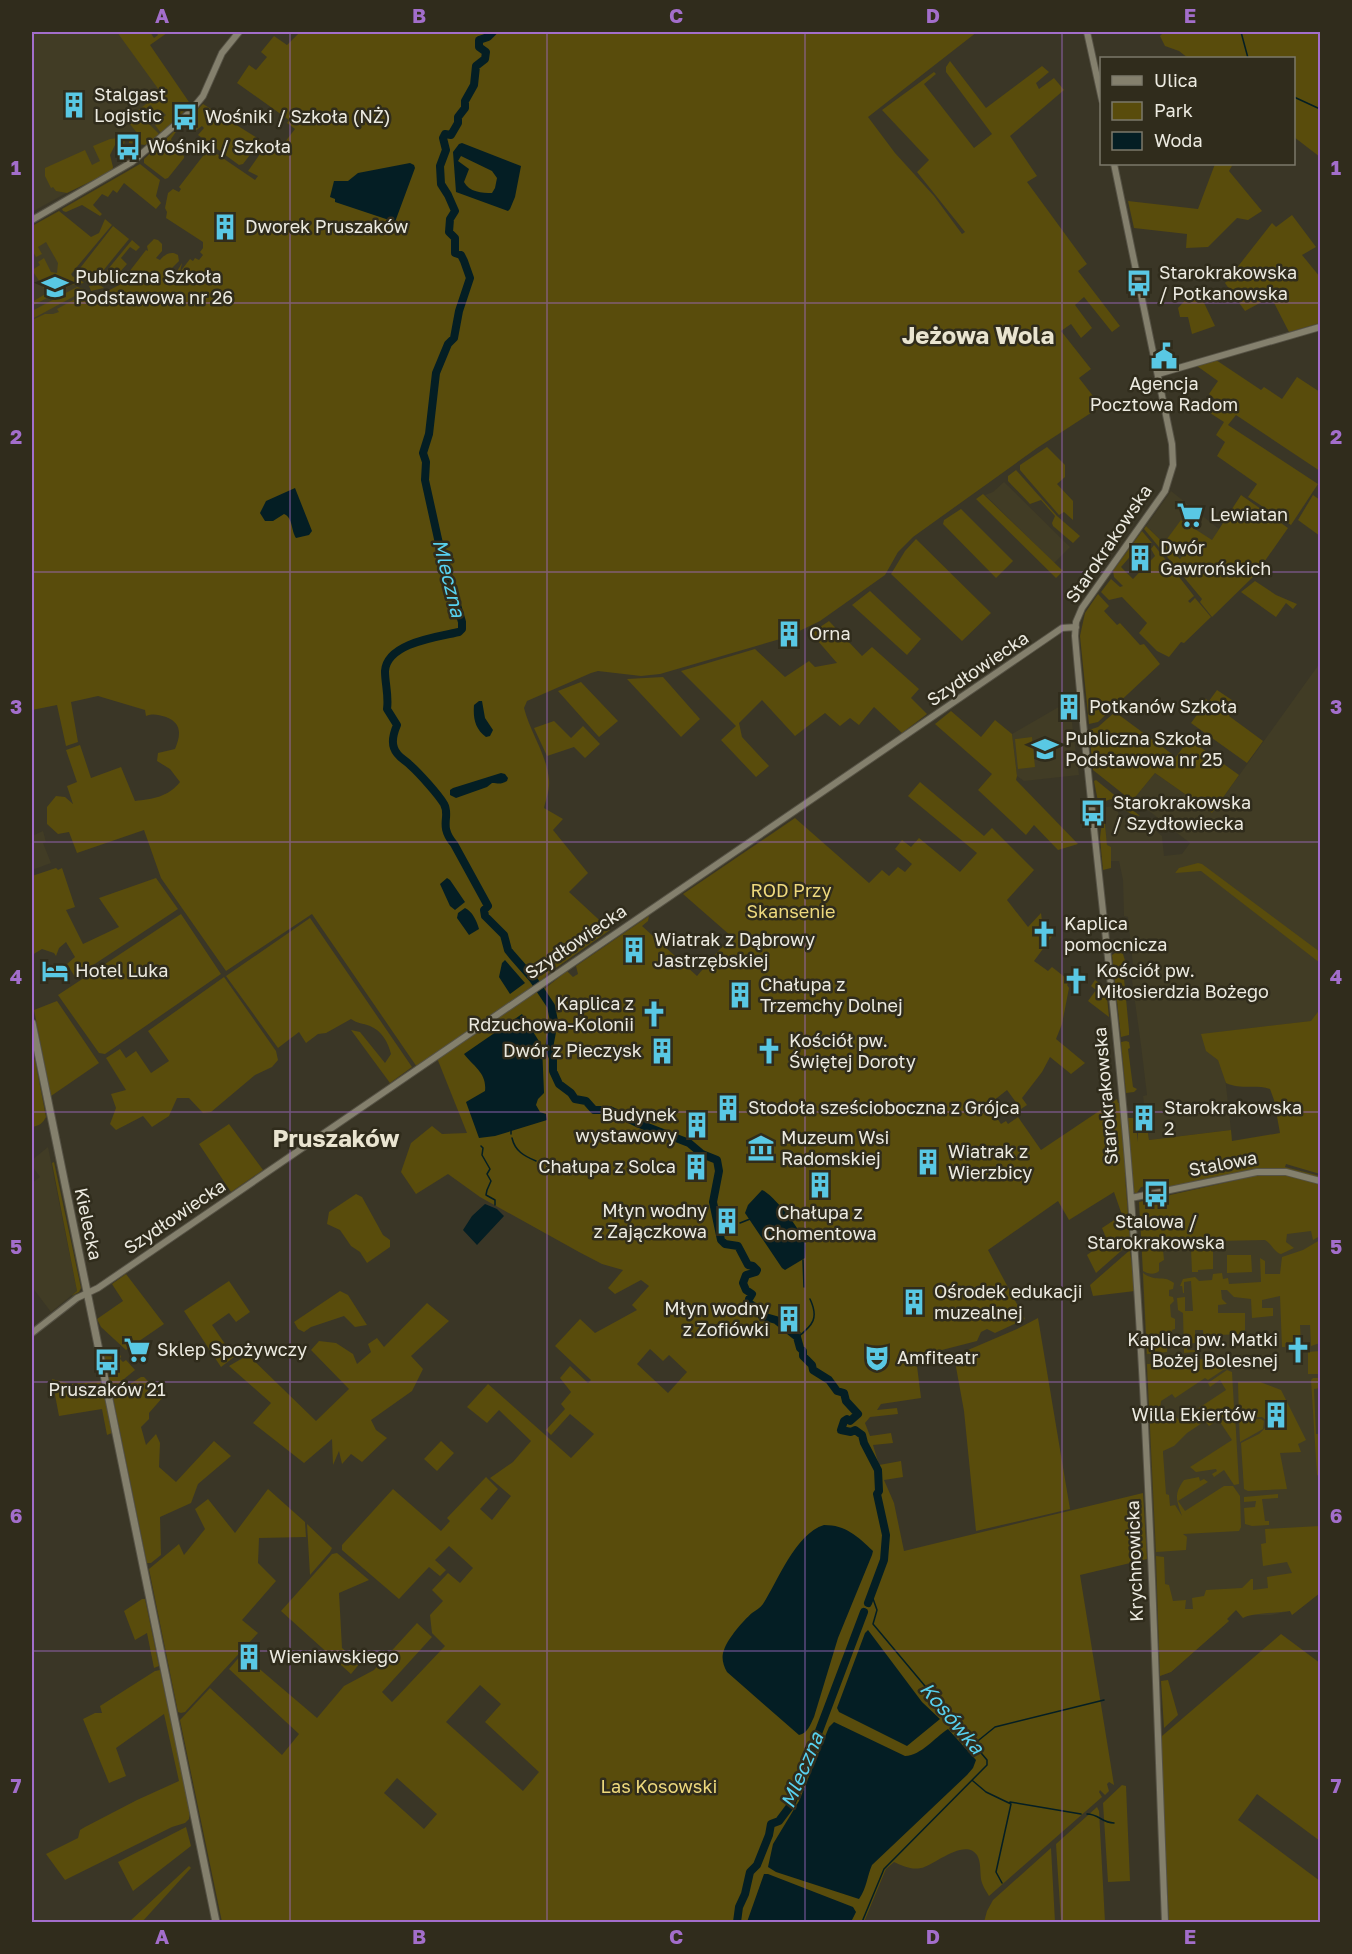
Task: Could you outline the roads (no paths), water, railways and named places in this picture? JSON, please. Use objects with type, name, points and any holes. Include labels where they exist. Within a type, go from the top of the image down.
[{"type":"main road","name":"Kielecka","points":[[32,1023],[216,1923]]},
{"type":"street","points":[[32,218],[73,193],[103,180],[138,158],[196,107],[222,53],[239,32]]},
{"type":"street","points":[[1087,32],[1100,95]]},
{"type":"street","name":"Starokrakowska","points":[[1114,165],[1173,454],[1173,465],[1168,483],[1085,602],[1078,614],[1076,630],[1131,1198]]},
{"type":"street","points":[[1158,374],[1320,327]]},
{"type":"street","name":"Szydłowiecka","points":[[32,1333],[77,1298],[87,1294],[1064,627],[1076,630]]},
{"type":"street","name":"Stalowa","points":[[1131,1198],[1263,1171],[1286,1172],[1320,1181]]},
{"type":"street","name":"Krychnowicka","points":[[1131,1198],[1145,1432],[1165,1923]]},
{"type":"water","points":[[462,143],[521,166],[515,197],[508,211],[456,192],[453,152]],"holes":[[[461,156],[492,171],[497,178],[492,193],[476,191],[464,182],[469,169],[458,161]]]},
{"type":"water","points":[[410,163],[415,168],[395,222],[335,202],[335,199],[330,197],[334,181],[348,181],[358,173]]},
{"type":"water","points":[[295,488],[312,531],[309,535],[296,538],[287,516],[284,514],[273,521],[265,521],[260,513],[266,501]]},
{"type":"water","points":[[482,701],[485,718],[493,730],[490,736],[486,737],[482,734],[476,723],[474,705]]},
{"type":"water","points":[[501,773],[508,778],[507,781],[492,783],[456,798],[450,795],[450,790],[453,788]]},
{"type":"water","points":[[447,878],[465,902],[455,910],[450,906],[440,884]]},
{"type":"water","points":[[465,908],[474,917],[479,929],[469,935],[457,918],[458,913]]},
{"type":"water","points":[[505,960],[525,983],[510,994],[499,977],[502,963]]},
{"type":"water","points":[[522,1014],[542,1046],[544,1093],[536,1105],[540,1112],[546,1114],[547,1120],[495,1136],[479,1138],[466,1102],[485,1091],[484,1079],[464,1054]]},
{"type":"water","points":[[762,1190],[773,1198],[799,1230],[805,1243],[805,1258],[785,1270],[745,1213],[748,1205]]},
{"type":"water","points":[[485,1204],[497,1209],[504,1216],[477,1245],[463,1230],[472,1216]]},
{"type":"water","points":[[824,1525],[845,1529],[873,1551],[838,1638],[814,1717],[807,1731],[799,1735],[727,1672],[723,1655],[726,1645],[736,1630],[763,1604],[796,1548],[804,1538]]},
{"type":"water","points":[[868,1630],[922,1702],[940,1719],[907,1746],[839,1712],[837,1708]]},
{"type":"water","points":[[834,1722],[905,1756],[917,1753],[948,1729],[976,1760],[967,1775],[872,1865],[864,1891],[859,1899],[776,1872],[768,1867],[773,1844],[799,1801],[829,1727]]},
{"type":"water","points":[[764,1874],[853,1907],[856,1912],[851,1922],[747,1922]]},
{"type":"waterway","name":"Mleczna","points":[[493,32],[488,37],[479,40],[479,47],[486,52],[485,59],[476,66],[474,85],[465,101],[465,108],[458,117],[458,123],[451,135],[445,134],[443,138],[446,150],[440,166],[441,184],[455,211],[450,219],[449,232],[455,238],[455,253],[461,255],[470,278],[459,311],[454,338],[448,344],[436,373],[429,434],[423,453],[426,462],[425,480],[440,548],[462,622],[462,629],[459,632],[414,643],[394,654],[388,661],[385,671],[387,709],[397,725],[393,745],[397,754],[423,778],[444,804],[447,832],[488,906],[484,910],[485,916],[504,935],[508,950],[533,979],[551,1006],[554,1021],[549,1048],[553,1058],[553,1071],[559,1084],[575,1099],[586,1101],[594,1110],[610,1110],[689,1143],[702,1154],[717,1160],[719,1171],[713,1202],[721,1240],[725,1244],[738,1246],[748,1265],[757,1270],[746,1275],[743,1283],[746,1290],[752,1294],[749,1303],[762,1316],[776,1320],[797,1337],[803,1356],[812,1365],[813,1370],[829,1380],[837,1391],[844,1393],[846,1401],[858,1414],[850,1421],[847,1419],[844,1421],[841,1430],[851,1432],[855,1430],[862,1435],[878,1470],[879,1491],[877,1494],[886,1535],[884,1560],[868,1603]]},
{"type":"waterway","points":[[1241,32],[1248,57]]},
{"type":"waterway","points":[[1295,97],[1320,109]]},
{"type":"waterway","points":[[512,1138],[515,1146],[521,1152],[536,1161]]},
{"type":"waterway","points":[[481,1146],[482,1155],[490,1169],[487,1174],[491,1181],[486,1195],[495,1200],[495,1205]]},
{"type":"waterway","points":[[728,1217],[735,1221]]},
{"type":"waterway","points":[[740,1223],[750,1219]]},
{"type":"waterway","points":[[803,1260],[804,1287]]},
{"type":"waterway","points":[[798,1337],[813,1321],[814,1311],[810,1299]]},
{"type":"waterway","name":"Mleczna","points":[[776,1320],[783,1318]]},
{"type":"waterway","points":[[787,1321],[800,1333]]},
{"type":"waterway","name":"Kosówka","points":[[862,1922],[884,1869],[987,1765],[987,1760],[873,1624],[877,1610],[871,1593]]},
{"type":"waterway","name":"Mleczna","points":[[737,1922],[739,1907],[745,1894],[750,1872],[757,1865],[771,1824],[779,1821],[791,1805],[864,1612]]},
{"type":"waterway","points":[[974,1744],[995,1727],[1104,1700]]},
{"type":"waterway","points":[[973,1781],[986,1792],[1011,1804],[996,1872],[1002,1883]]},
{"type":"waterway","points":[[1010,1802],[1081,1814]]},
{"type":"waterway","points":[[1087,1814],[1114,1823]]},
{"type":"place","name":"Stalgast Logistic","points":[[74,105]]},
{"type":"place","name":"Wośniki / Szkoła (NŻ)","points":[[185,117]]},
{"type":"place","name":"Wośniki / Szkoła","points":[[128,147]]},
{"type":"place","name":"Dworek Pruszaków","points":[[225,227]]},
{"type":"place","name":"Starokrakowska / Potkanowska","points":[[1139,283]]},
{"type":"place","name":"Publiczna Szkoła Podstawowa nr 26","points":[[55,287]]},
{"type":"place","name":"Agencja Pocztowa Radom","points":[[1164,356]]},
{"type":"place","name":"Lewiatan","points":[[1190,515]]},
{"type":"place","name":"Dwór Gawrońskich","points":[[1140,558]]},
{"type":"place","name":"Orna","points":[[789,634]]},
{"type":"place","name":"Potkanów Szkoła","points":[[1069,707]]},
{"type":"place","name":"Publiczna Szkoła Podstawowa nr 25","points":[[1045,749]]},
{"type":"place","name":"Starokrakowska / Szydłowiecka","points":[[1093,813]]},
{"type":"place","name":"Kaplica pomocnicza","points":[[1044,934]]},
{"type":"place","name":"Wiatrak z Dąbrowy Jastrzębskiej","points":[[634,950]]},
{"type":"place","name":"Hotel Luka","points":[[55,971]]},
{"type":"place","name":"Kościół pw. Miłosierdzia Bożego","points":[[1076,981]]},
{"type":"place","name":"Chałupa z Trzemchy Dolnej","points":[[740,995]]},
{"type":"place","name":"Kaplica z Rdzuchowa-Kolonii","points":[[654,1014]]},
{"type":"place","name":"Dwór z Pieczysk","points":[[662,1051]]},
{"type":"place","name":"Kościół pw. Świętej Doroty","points":[[769,1051]]},
{"type":"place","name":"Stodoła sześcioboczna z Grójca","points":[[728,1108]]},
{"type":"place","name":"Starokrakowska 2","points":[[1144,1118]]},
{"type":"place","name":"Budynek wystawowy","points":[[697,1125]]},
{"type":"place","name":"Muzeum Wsi Radomskiej","points":[[761,1148]]},
{"type":"place","name":"Wiatrak z Wierzbicy","points":[[928,1162]]},
{"type":"place","name":"Chałupa z Solca","points":[[696,1167]]},
{"type":"place","name":"Chałupa z Chomentowa","points":[[820,1185]]},
{"type":"place","name":"Stalowa / Starokrakowska","points":[[1156,1194]]},
{"type":"place","name":"Młyn wodny z Zajączkowa","points":[[727,1221]]},
{"type":"place","name":"Ośrodek edukacji muzealnej","points":[[914,1302]]},
{"type":"place","name":"Młyn wodny z Zofiówki","points":[[789,1319]]},
{"type":"place","name":"Sklep Spożywczy","points":[[137,1350]]},
{"type":"place","name":"Kaplica pw. Matki Bożej Bolesnej","points":[[1298,1350]]},
{"type":"place","name":"Amfiteatr","points":[[877,1358]]},
{"type":"place","name":"Pruszaków 21","points":[[107,1362]]},
{"type":"place","name":"Willa Ekiertów","points":[[1276,1415]]},
{"type":"place","name":"Wieniawskiego","points":[[249,1657]]},
{"type":"district","name":"Jeżowa Wola","points":[[978,336]]},
{"type":"district","name":"Pruszaków","points":[[336,1139]]},
{"type":"park label","name":"ROD Przy Skansenie","points":[[791,901]]},
{"type":"park label","name":"Las Kosowski","points":[[659,1787]]}]
